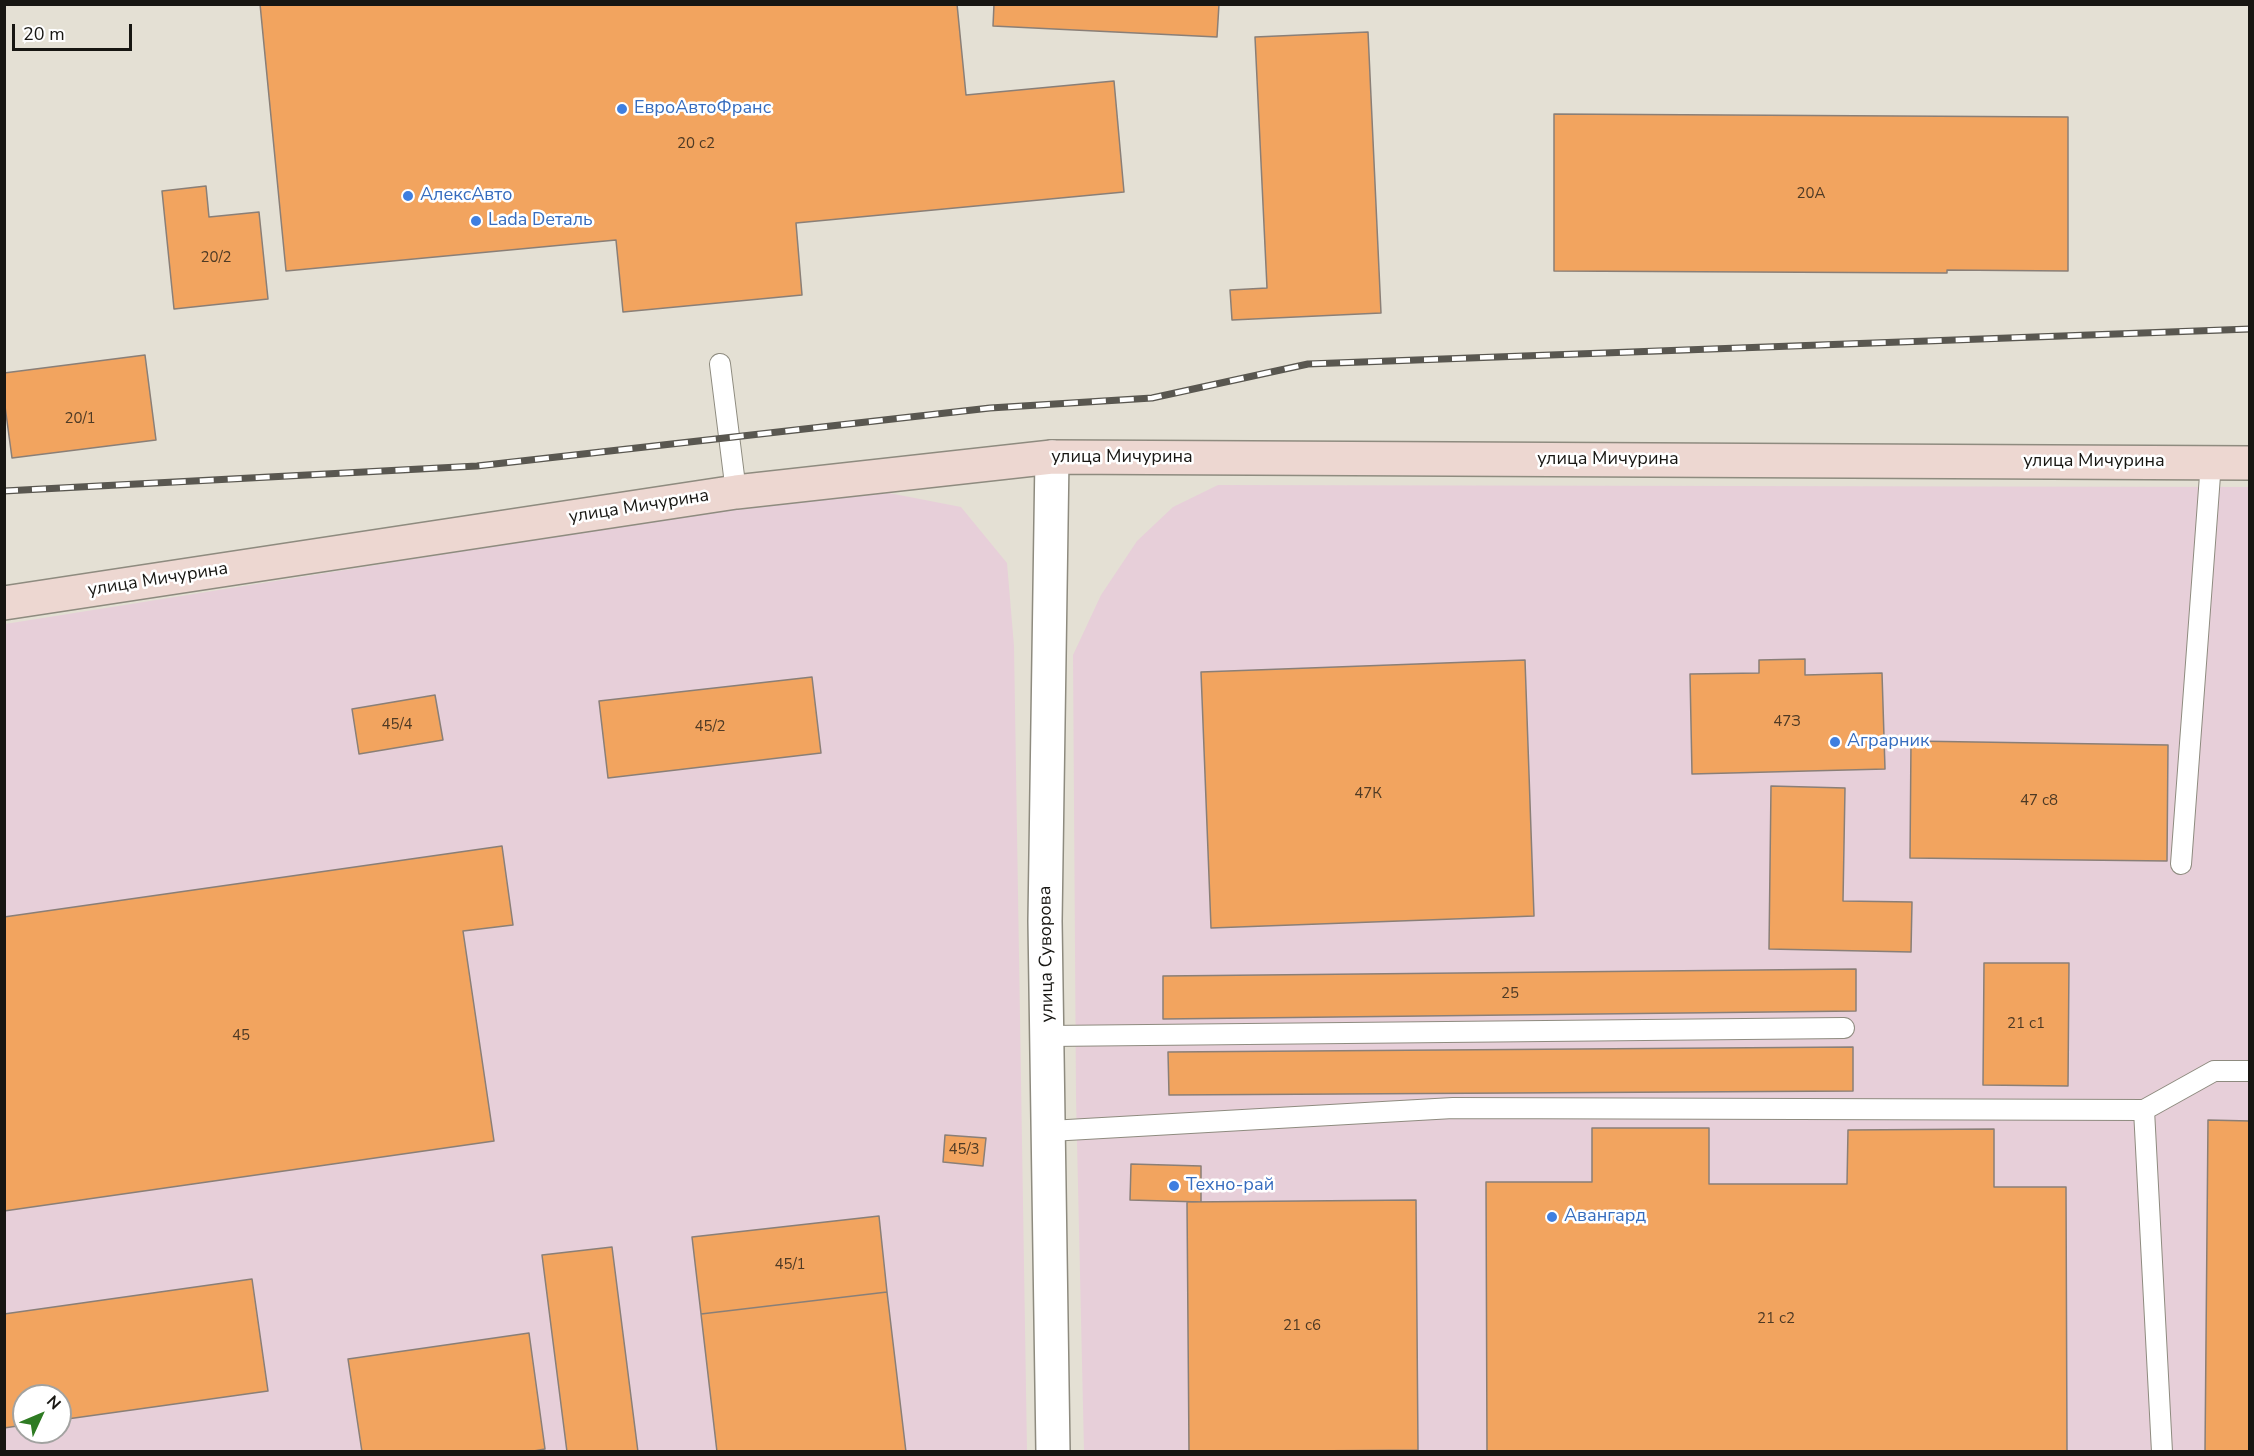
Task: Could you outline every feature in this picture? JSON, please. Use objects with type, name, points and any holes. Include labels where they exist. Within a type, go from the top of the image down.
[{"type":"main road","name":"улица Мичурина","points":[[4,603],[736,492],[1052,457],[2250,462]]},
{"type":"street","name":"улица Суворова","points":[[1052,457],[1045,921],[1050,1131],[1053,1452]]},
{"type":"lane","points":[[720,364],[736,492]]},
{"type":"lane","points":[[2181,864],[2211,462]]},
{"type":"lane","points":[[1048,1036],[1844,1028]]},
{"type":"lane","points":[[1050,1131],[1453,1108],[2145,1110],[2214,1071],[2250,1071]]},
{"type":"lane","points":[[2145,1110],[2162,1452]]},
{"type":"shaded area","points":[[1218,485],[2249,487],[2249,1451],[1084,1451],[1076,1097],[1073,655],[1101,595],[1137,541],[1173,507]]},
{"type":"shaded area","points":[[889,493],[961,507],[1007,563],[1014,646],[1027,1451],[5,1452],[5,624],[747,506]]},
{"type":"building","points":[[260,4],[957,4],[966,95],[1114,81],[1124,192],[796,223],[802,295],[623,312],[616,240],[286,271]]},
{"type":"building","points":[[994,4],[1219,4],[1217,37],[993,26]]},
{"type":"building","points":[[1368,32],[1381,313],[1232,320],[1230,290],[1267,288],[1255,37]]},
{"type":"building","points":[[1554,114],[2068,117],[2068,271],[1947,270],[1947,273],[1554,271]]},
{"type":"building","points":[[206,186],[209,217],[259,212],[268,299],[174,309],[162,191]]},
{"type":"building","points":[[145,355],[156,440],[12,458],[4,399],[4,373]]},
{"type":"building","points":[[1805,659],[1805,675],[1882,673],[1885,769],[1692,774],[1690,674],[1759,673],[1759,660]]},
{"type":"building","points":[[1525,660],[1534,916],[1211,928],[1201,672]]},
{"type":"building","points":[[812,677],[821,753],[608,778],[599,701]]},
{"type":"building","points":[[435,695],[443,740],[359,754],[352,709]]},
{"type":"building","points":[[1911,741],[2168,745],[2167,861],[1910,858]]},
{"type":"building","points":[[1771,786],[1845,788],[1843,901],[1912,902],[1911,952],[1769,949]]},
{"type":"building","points":[[502,846],[513,925],[463,931],[494,1141],[4,1211],[4,917]]},
{"type":"building","points":[[1984,963],[2069,963],[2068,1086],[1983,1085]]},
{"type":"building","points":[[1856,969],[1856,1011],[1163,1019],[1163,976]]},
{"type":"building","points":[[1853,1047],[1853,1091],[1169,1095],[1168,1052]]},
{"type":"building","points":[[2208,1120],[2250,1121],[2250,1452],[2205,1452]]},
{"type":"building","points":[[1592,1128],[1709,1128],[1709,1184],[1847,1184],[1848,1130],[1994,1129],[1994,1187],[2066,1187],[2067,1452],[1487,1452],[1486,1182],[1592,1182]]},
{"type":"building","points":[[945,1135],[986,1138],[983,1166],[943,1162]]},
{"type":"building","points":[[1131,1164],[1201,1166],[1201,1202],[1130,1200]]},
{"type":"building","points":[[1416,1200],[1418,1450],[1189,1452],[1187,1202]]},
{"type":"building","points":[[879,1216],[887,1292],[701,1314],[692,1237]]},
{"type":"building","points":[[612,1247],[638,1452],[567,1452],[542,1255]]},
{"type":"building","points":[[252,1279],[268,1391],[72,1418],[72,1384],[12,1384],[12,1427],[4,1428],[4,1314]]},
{"type":"building","points":[[887,1292],[906,1452],[717,1452],[701,1314]]},
{"type":"building","points":[[529,1333],[545,1449],[528,1452],[362,1452],[348,1359]]},
{"type":"railway","points":[[4,491],[477,466],[990,408],[1152,398],[1308,364],[2250,329]]},
{"type":"place","name":"ЕвроАвтоФранс","points":[[622,109]]},
{"type":"place","name":"АлексАвто","points":[[408,196]]},
{"type":"place","name":"Lada Dеталь","points":[[476,221]]},
{"type":"place","name":"Аграрник","points":[[1835,742]]},
{"type":"place","name":"Техно-рай","points":[[1174,1186]]},
{"type":"place","name":"Авангард","points":[[1552,1217]]}]
